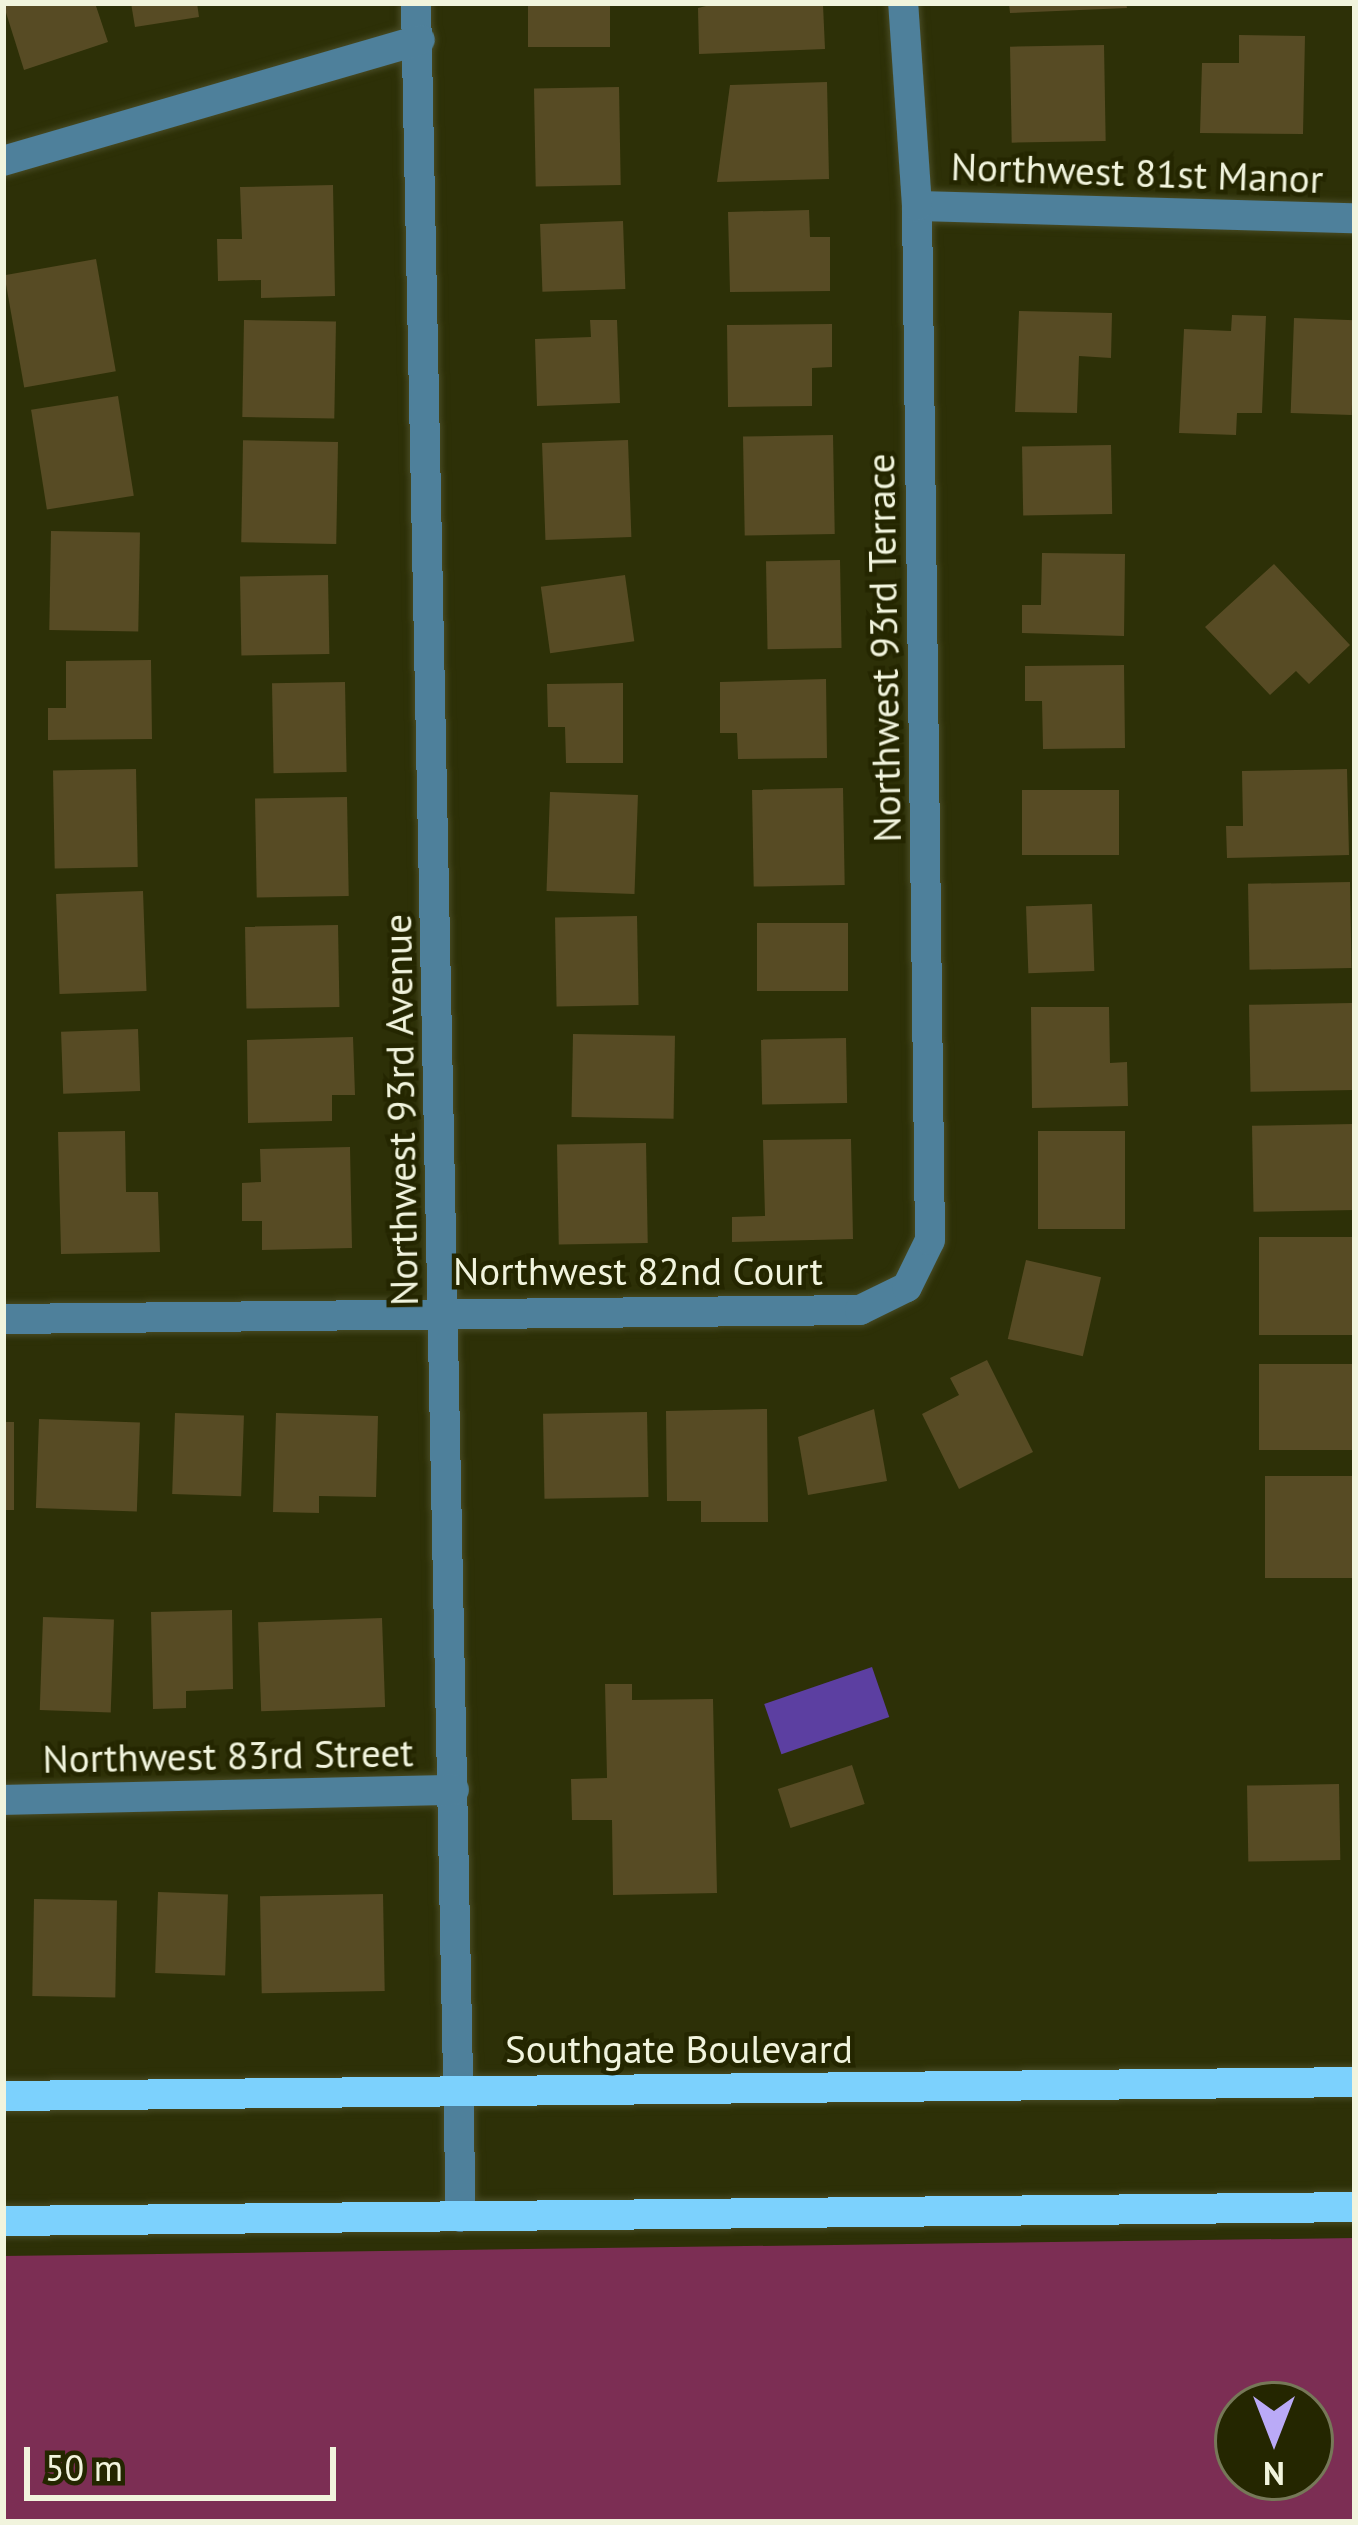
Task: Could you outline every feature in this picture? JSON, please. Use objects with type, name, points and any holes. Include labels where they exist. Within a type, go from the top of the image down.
[{"type":"main road","name":"Southgate Boulevard","points":[[3,2096],[1355,2082]]},
{"type":"main road","points":[[3,2221],[1355,2207]]},
{"type":"street","name":"Northwest 93rd Avenue","points":[[416,3],[461,2217]]},
{"type":"street","name":"Northwest 93rd Terrace","points":[[903,3],[916,206],[930,1240],[907,1287]]},
{"type":"street","points":[[3,161],[420,40]]},
{"type":"street","name":"Northwest 81st Manor","points":[[916,206],[1355,218]]},
{"type":"street","name":"Northwest 82nd Court","points":[[3,1319],[444,1310],[860,1310],[907,1287]]},
{"type":"street","name":"Northwest 83rd Street","points":[[3,1800],[454,1790]]},
{"type":"shaded area","points":[[872,1667],[889,1717],[781,1754],[764,1704]]},
{"type":"shaded area","points":[[1355,2238],[1355,2522],[3,2522],[3,2256]]},
{"type":"building","points":[[3,3],[95,3],[108,42],[24,70]]},
{"type":"building","points":[[131,3],[197,3],[199,17],[135,27]]},
{"type":"building","points":[[528,3],[610,3],[610,47],[528,47]]},
{"type":"building","points":[[718,3],[823,5],[825,49],[699,54],[698,8]]},
{"type":"building","points":[[1009,3],[1126,3],[1127,8],[1010,13]]},
{"type":"building","points":[[1239,35],[1305,36],[1303,134],[1200,133],[1202,63],[1239,63]]},
{"type":"building","points":[[1104,45],[1106,141],[1012,143],[1010,47]]},
{"type":"building","points":[[827,82],[829,179],[717,182],[730,85]]},
{"type":"building","points":[[619,87],[621,185],[536,186],[534,88]]},
{"type":"building","points":[[333,185],[335,296],[261,298],[261,280],[218,281],[217,239],[242,239],[240,187]]},
{"type":"building","points":[[809,210],[810,237],[830,237],[830,291],[730,292],[728,212]]},
{"type":"building","points":[[623,221],[625,289],[542,292],[540,224]]},
{"type":"building","points":[[96,259],[116,371],[24,387],[4,275]]},
{"type":"building","points":[[1019,311],[1112,313],[1111,358],[1079,356],[1077,413],[1015,412]]},
{"type":"building","points":[[1232,315],[1266,316],[1262,413],[1237,413],[1236,435],[1179,433],[1184,329],[1231,331]]},
{"type":"building","points":[[1294,318],[1355,320],[1352,415],[1291,413]]},
{"type":"building","points":[[244,320],[336,322],[334,419],[242,417]]},
{"type":"building","points":[[590,320],[617,320],[620,403],[537,406],[535,339],[591,337]]},
{"type":"building","points":[[832,324],[832,367],[812,368],[812,406],[728,407],[727,325]]},
{"type":"building","points":[[118,396],[134,496],[47,510],[31,410]]},
{"type":"building","points":[[833,435],[835,534],[745,536],[743,437]]},
{"type":"building","points":[[243,440],[338,442],[336,544],[241,542]]},
{"type":"building","points":[[628,440],[631,537],[545,540],[542,443]]},
{"type":"building","points":[[1111,445],[1112,514],[1023,516],[1022,447]]},
{"type":"building","points":[[51,531],[140,533],[138,632],[49,630]]},
{"type":"building","points":[[1042,553],[1125,554],[1124,636],[1022,633],[1022,605],[1041,605]]},
{"type":"building","points":[[840,560],[842,648],[768,649],[766,561]]},
{"type":"building","points":[[1274,564],[1350,645],[1309,684],[1296,671],[1270,695],[1205,627]]},
{"type":"building","points":[[328,575],[329,654],[241,656],[240,577]]},
{"type":"building","points":[[625,575],[634,641],[550,653],[541,587]]},
{"type":"building","points":[[151,660],[152,739],[48,740],[48,708],[66,708],[66,661]]},
{"type":"building","points":[[1124,665],[1125,748],[1043,749],[1042,701],[1025,701],[1025,666]]},
{"type":"building","points":[[826,679],[827,758],[738,759],[737,733],[720,733],[720,682]]},
{"type":"building","points":[[345,682],[347,772],[274,773],[272,683]]},
{"type":"building","points":[[623,683],[623,763],[566,763],[565,727],[548,727],[547,684]]},
{"type":"building","points":[[136,769],[138,867],[55,868],[53,770]]},
{"type":"building","points":[[1347,769],[1349,855],[1227,858],[1226,826],[1243,826],[1242,771]]},
{"type":"building","points":[[843,788],[845,885],[754,887],[752,790]]},
{"type":"building","points":[[1022,790],[1119,790],[1119,855],[1022,855]]},
{"type":"building","points":[[550,792],[638,795],[634,894],[547,891]]},
{"type":"building","points":[[347,797],[349,896],[257,898],[255,799]]},
{"type":"building","points":[[1350,882],[1352,968],[1250,970],[1248,884]]},
{"type":"building","points":[[143,891],[146,991],[60,994],[56,894]]},
{"type":"building","points":[[1092,904],[1094,971],[1028,973],[1026,906]]},
{"type":"building","points":[[637,916],[639,1005],[557,1006],[555,917]]},
{"type":"building","points":[[757,923],[848,923],[848,991],[757,991]]},
{"type":"building","points":[[338,925],[339,1007],[246,1009],[245,927]]},
{"type":"building","points":[[1352,1003],[1354,1090],[1251,1092],[1249,1005]]},
{"type":"building","points":[[1031,1007],[1109,1007],[1110,1063],[1127,1062],[1128,1106],[1032,1108]]},
{"type":"building","points":[[138,1029],[140,1091],[63,1094],[61,1032]]},
{"type":"building","points":[[573,1034],[675,1036],[674,1119],[572,1117]]},
{"type":"building","points":[[353,1037],[355,1095],[332,1095],[332,1121],[248,1123],[247,1040]]},
{"type":"building","points":[[846,1038],[847,1103],[762,1104],[761,1039]]},
{"type":"building","points":[[1354,1124],[1355,1210],[1254,1212],[1252,1126]]},
{"type":"building","points":[[125,1131],[126,1192],[158,1192],[160,1252],[61,1254],[58,1132]]},
{"type":"building","points":[[1038,1131],[1125,1131],[1125,1229],[1038,1229]]},
{"type":"building","points":[[851,1139],[853,1239],[732,1242],[732,1217],[765,1216],[763,1140]]},
{"type":"building","points":[[646,1143],[648,1243],[559,1245],[557,1145]]},
{"type":"building","points":[[350,1147],[352,1248],[262,1250],[262,1221],[242,1221],[242,1183],[261,1182],[260,1149]]},
{"type":"building","points":[[1259,1237],[1355,1237],[1355,1335],[1259,1335]]},
{"type":"building","points":[[1026,1260],[1101,1277],[1083,1356],[1008,1339]]},
{"type":"building","points":[[987,1360],[1033,1452],[959,1489],[922,1414],[959,1395],[950,1378]]},
{"type":"building","points":[[1259,1364],[1355,1364],[1355,1450],[1259,1450]]},
{"type":"building","points":[[767,1409],[768,1522],[701,1522],[701,1501],[667,1501],[666,1411]]},
{"type":"building","points":[[874,1409],[887,1481],[808,1495],[798,1437]]},
{"type":"building","points":[[647,1412],[648,1497],[544,1499],[543,1414]]},
{"type":"building","points":[[175,1413],[244,1415],[241,1496],[172,1494]]},
{"type":"building","points":[[276,1413],[378,1416],[376,1497],[319,1496],[319,1513],[273,1512]]},
{"type":"building","points":[[39,1419],[140,1423],[137,1511],[36,1508]]},
{"type":"building","points":[[3,1422],[14,1422],[14,1510],[3,1510]]},
{"type":"building","points":[[1265,1476],[1355,1476],[1355,1578],[1265,1578]]},
{"type":"building","points":[[232,1610],[233,1689],[186,1691],[186,1708],[153,1709],[151,1612]]},
{"type":"building","points":[[43,1617],[114,1619],[111,1712],[40,1710]]},
{"type":"building","points":[[382,1618],[385,1707],[261,1711],[258,1622]]},
{"type":"building","points":[[605,1684],[632,1684],[632,1700],[713,1699],[717,1893],[613,1895],[612,1820],[572,1820],[571,1779],[607,1778]]},
{"type":"building","points":[[852,1765],[865,1804],[790,1828],[778,1789]]},
{"type":"building","points":[[1339,1784],[1340,1860],[1248,1862],[1247,1786]]},
{"type":"building","points":[[158,1892],[228,1894],[225,1975],[155,1973]]},
{"type":"building","points":[[383,1894],[385,1991],[262,1993],[260,1896]]},
{"type":"building","points":[[34,1899],[117,1900],[115,1997],[32,1996]]}]
